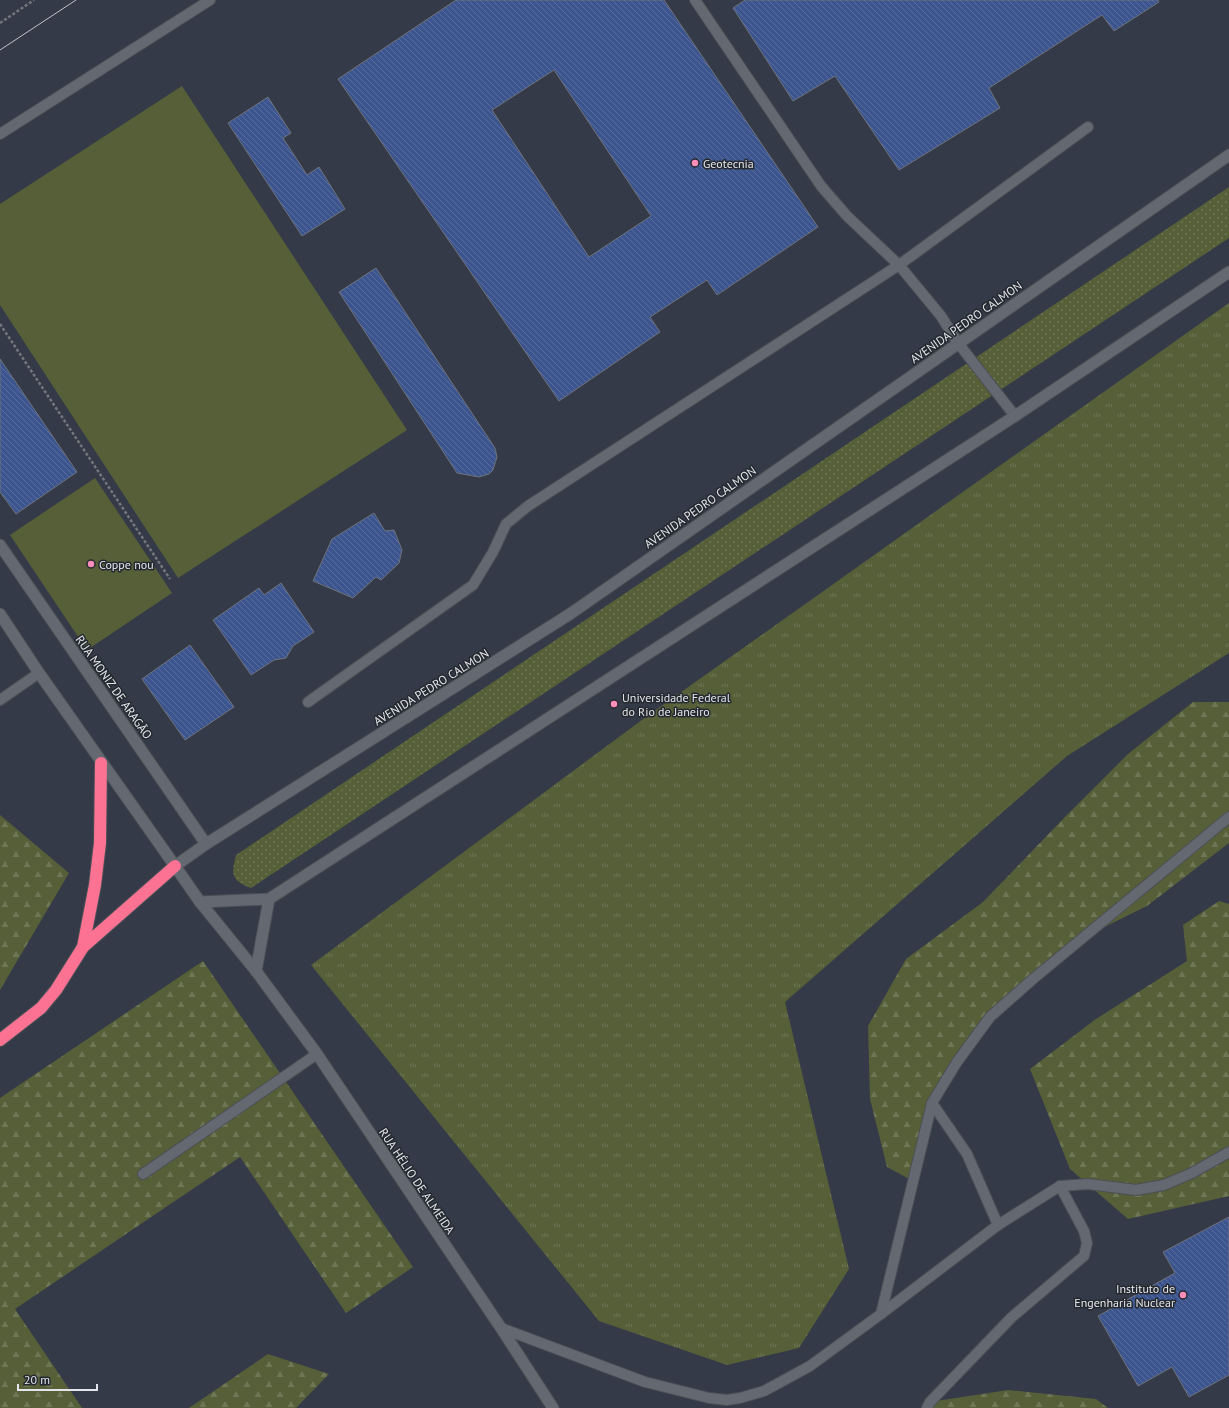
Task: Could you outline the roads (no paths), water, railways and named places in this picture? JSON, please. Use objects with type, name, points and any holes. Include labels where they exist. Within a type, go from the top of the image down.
[{"type":"highway","points":[[83,946],[95,886],[100,843],[101,763]]},
{"type":"highway","points":[[0,1040],[41,1008],[56,990],[83,946],[175,866]]},
{"type":"street","name":"AVENIDA PEDRO CALMON","points":[[175,866],[206,844],[570,614],[1229,154]]},
{"type":"street","points":[[200,902],[269,899],[1015,416],[1229,272]]},
{"type":"street","name":"RUA MONIZ DE ARAGÃO","points":[[0,544],[206,844]]},
{"type":"street","points":[[0,614],[101,763],[175,866]]},
{"type":"street","name":"RUA HÉLIO DE ALMEIDA","points":[[175,866],[200,902],[256,971],[316,1054],[501,1328],[553,1408]]},
{"type":"street","points":[[256,971],[269,899]]},
{"type":"lane","points":[[0,134],[210,0]]},
{"type":"lane","points":[[695,0],[821,186],[847,216],[899,265],[940,316],[958,343],[1015,416]]},
{"type":"lane","points":[[308,702],[473,585],[493,552],[506,524],[528,506],[899,265],[1088,127]]},
{"type":"lane","points":[[0,700],[39,673]]},
{"type":"lane","points":[[881,1314],[932,1103],[957,1062],[990,1017],[1033,979],[1229,817]]},
{"type":"lane","points":[[143,1174],[316,1054]]},
{"type":"lane","points":[[932,1103],[967,1154],[998,1225]]},
{"type":"lane","points":[[501,1328],[645,1382],[710,1398],[727,1400],[740,1398],[764,1392],[810,1366],[998,1225],[1060,1186],[1088,1184],[1136,1190],[1164,1185],[1192,1173],[1229,1152]]},
{"type":"lane","points":[[927,1408],[930,1402],[1012,1316],[1084,1256],[1087,1243],[1084,1231],[1060,1186]]},
{"type":"tram line","points":[[0,50],[76,0]]},
{"type":"place","name":"Geotecnia","points":[[695,163]]},
{"type":"place","name":"Coppe nou","points":[[91,564]]},
{"type":"place","name":"Universidade Federal do Rio de Janeiro","points":[[614,704]]},
{"type":"place","name":"Instituto de Engenharia Nuclear","points":[[1183,1295]]}]
